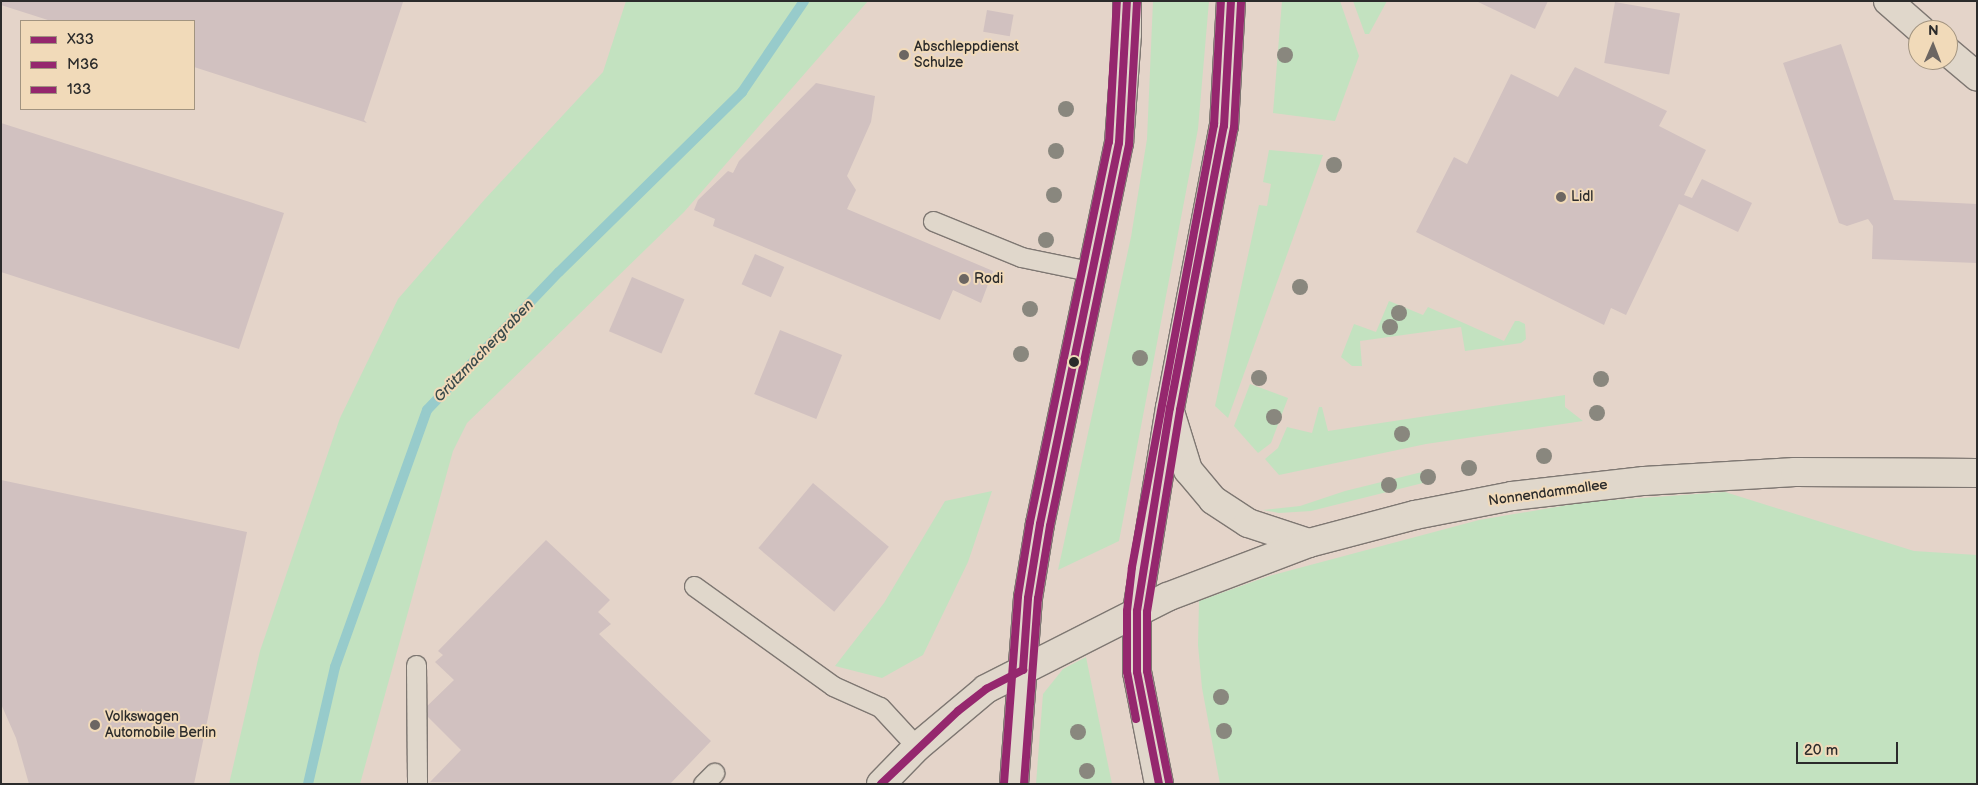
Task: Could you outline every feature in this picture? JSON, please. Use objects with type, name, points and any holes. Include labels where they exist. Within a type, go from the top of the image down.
[{"type":"main road","points":[[1014,784],[1028,598],[1040,524],[1094,272],[1119,143],[1127,34],[1127,1]]},
{"type":"main road","points":[[1159,784],[1138,672],[1137,611],[1170,408],[1224,126],[1231,1]]},
{"type":"main road","points":[[1881,3],[1908,21]]},
{"type":"main road","points":[[1958,60],[1977,76]]},
{"type":"main road","points":[[1170,408],[1188,470],[1213,500],[1248,523],[1310,543]]},
{"type":"main road","name":"Nonnendammallee","points":[[881,784],[917,747],[986,689],[1137,611],[1200,584],[1310,543],[1415,515],[1512,496],[1644,481],[1795,472],[1977,473]]},
{"type":"lane","points":[[933,221],[1021,257],[1094,272]]},
{"type":"lane","points":[[694,586],[833,686],[880,707],[917,747]]},
{"type":"lane","points":[[416,665],[417,784]]},
{"type":"green space","points":[[626,1],[868,1],[684,212],[467,423],[453,451],[360,784],[229,784],[260,651],[340,418],[398,299],[485,199],[603,72]]},
{"type":"green space","points":[[1153,1],[1209,1],[1198,129],[1119,541],[1058,570],[1131,237],[1147,139]]},
{"type":"green space","points":[[1282,1],[1340,1],[1359,56],[1335,121],[1273,113]]},
{"type":"green space","points":[[1353,1],[1387,1],[1369,34],[1365,34]]},
{"type":"green space","points":[[1269,150],[1323,155],[1228,418],[1215,406],[1259,205],[1267,206],[1271,184],[1263,182]]},
{"type":"green space","points":[[1389,301],[1423,315],[1428,307],[1504,341],[1515,321],[1519,321],[1525,324],[1526,339],[1521,343],[1465,351],[1461,327],[1360,341],[1362,366],[1352,366],[1341,357],[1354,324],[1376,332]]},
{"type":"green space","points":[[1250,384],[1288,398],[1271,443],[1258,453],[1234,426]]},
{"type":"green space","points":[[1565,395],[1565,407],[1583,421],[1426,444],[1279,475],[1265,459],[1278,448],[1287,427],[1312,433],[1319,407],[1322,407],[1328,431]]},
{"type":"green space","points":[[1422,472],[1427,482],[1311,511],[1279,513],[1263,510],[1300,506],[1345,491]]},
{"type":"green space","points":[[992,491],[968,562],[923,655],[882,678],[835,666],[884,603],[945,501]]},
{"type":"green space","points":[[1725,492],[1914,551],[1977,555],[1977,784],[1220,784],[1202,688],[1198,645],[1199,601],[1269,576],[1479,520],[1586,502]]},
{"type":"green space","points":[[1086,657],[1112,784],[1036,784],[1043,694],[1063,669]]},
{"type":"building","points":[[1,1],[403,2],[364,120],[367,123],[195,67],[195,20],[48,20],[1,5]]},
{"type":"building","points":[[1476,1],[1548,1],[1535,29]]},
{"type":"building","points":[[1615,2],[1680,13],[1669,75],[1604,63]]},
{"type":"building","points":[[987,10],[1014,15],[1010,36],[983,32]]},
{"type":"building","points":[[1841,44],[1894,200],[1977,204],[1977,263],[1872,259],[1873,226],[1868,219],[1847,226],[1839,223],[1783,63]]},
{"type":"building","name":"Lidl","points":[[1575,67],[1667,111],[1659,126],[1706,150],[1684,195],[1692,198],[1702,179],[1752,203],[1738,232],[1679,204],[1626,315],[1611,308],[1604,325],[1416,232],[1454,157],[1467,164],[1511,74],[1558,97]]},
{"type":"building","points":[[816,83],[875,96],[871,122],[847,176],[856,190],[847,209],[993,271],[981,303],[953,290],[940,320],[713,226],[715,219],[694,210],[698,200],[728,171],[733,173],[739,161]]},
{"type":"building","points":[[1,123],[284,213],[239,349],[1,272]]},
{"type":"building","points":[[755,254],[784,267],[771,297],[742,284]]},
{"type":"building","points":[[632,277],[684,299],[661,354],[609,331]]},
{"type":"building","points":[[780,330],[842,355],[816,419],[754,394]]},
{"type":"building","points":[[1,480],[247,532],[194,784],[29,784],[16,738],[1,704]]},
{"type":"building","points":[[813,483],[889,547],[834,612],[758,548]]},
{"type":"building","points":[[546,540],[610,600],[598,612],[611,624],[599,634],[711,741],[670,784],[430,782],[461,750],[422,711],[454,680],[435,662],[443,655],[438,651]]},
{"type":"waterway","name":"Grützmachergraben","points":[[308,784],[335,667],[427,410],[559,272],[742,92],[804,1]]},
{"type":"transit line","name":"133","points":[[1004,783],[1018,596],[1030,522],[1109,142],[1117,1]]},
{"type":"transit line","name":"X33","points":[[881,784],[958,711],[986,689],[1023,670],[1028,598],[1040,524],[1119,143],[1127,1]]},
{"type":"transit line","name":"M36","points":[[1024,784],[1038,599],[1050,526],[1129,145],[1137,1]]},
{"type":"transit line","name":"133","points":[[1136,719],[1127,672],[1127,611],[1132,567],[1214,125],[1221,1]]},
{"type":"transit line","name":"X33","points":[[1159,784],[1137,672],[1137,611],[1170,408],[1224,126],[1231,1]]},
{"type":"transit line","name":"M36","points":[[1169,782],[1147,671],[1147,612],[1180,410],[1234,128],[1241,2]]},
{"type":"place","name":"Abschleppdienst Schulze","points":[[904,55]]},
{"type":"place","name":"Lidl","points":[[1561,197]]},
{"type":"place","name":"Rodi","points":[[964,279]]},
{"type":"place","name":"Volkswagen Automobile Berlin","points":[[95,725]]}]
